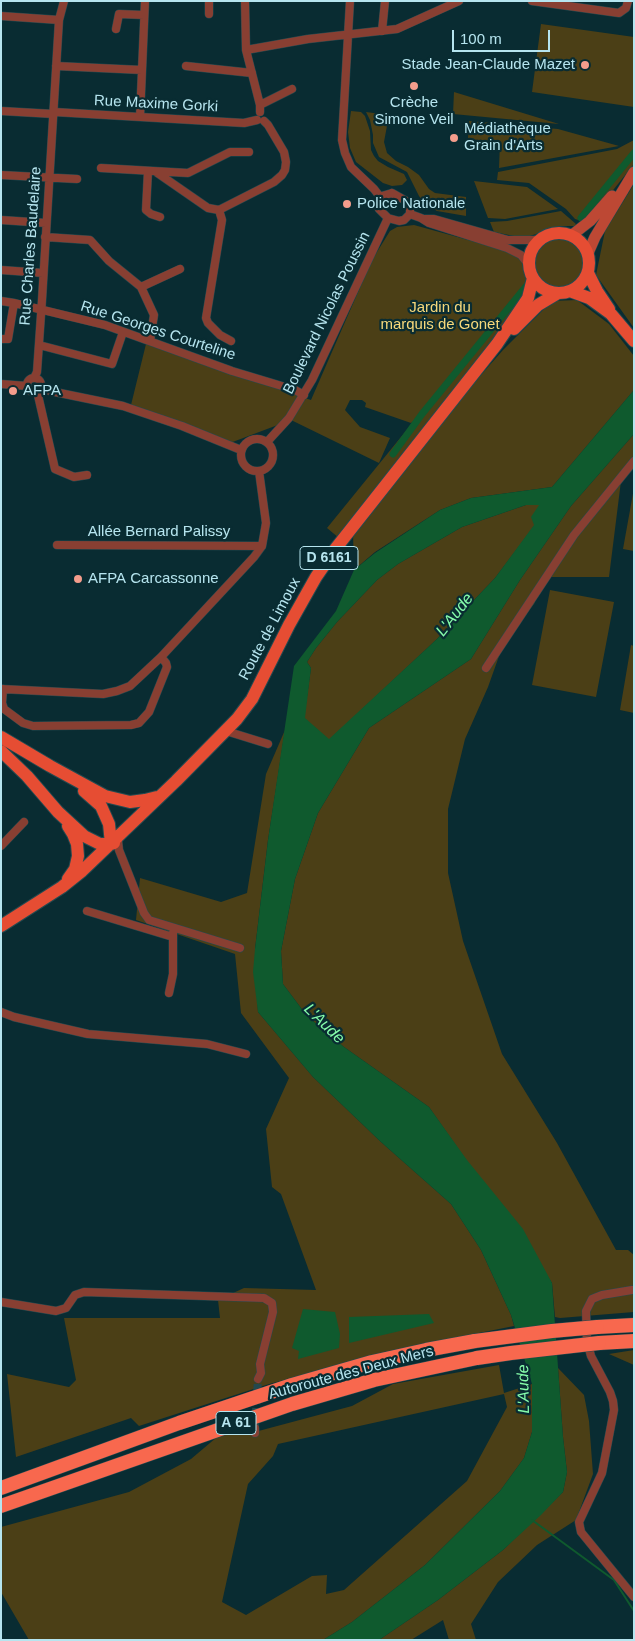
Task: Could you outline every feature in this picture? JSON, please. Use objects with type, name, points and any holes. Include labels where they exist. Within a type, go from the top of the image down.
[{"type":"highway","name":"Autoroute des Deux Mers","points":[[1,1488],[292,1384],[372,1362],[475,1341],[535,1333],[634,1325]]},
{"type":"highway","name":"Autoroute des Deux Mers","points":[[1,1506],[292,1404],[374,1380],[477,1358],[599,1343],[634,1341]]},
{"type":"main road","points":[[572,235],[590,221],[634,172]]},
{"type":"main road","points":[[588,253],[595,237],[634,172]]},
{"type":"main road","points":[[564,292],[581,284],[588,274],[590,264],[588,253],[582,242],[572,235],[549,234],[539,240],[531,251],[529,265],[533,278],[543,288],[588,298],[611,314],[630,336]]},
{"type":"main road","points":[[588,274],[611,314]]},
{"type":"main road","name":"D 6161","points":[[497,344],[528,298],[533,278]]},
{"type":"main road","name":"D 6161","points":[[497,344],[514,330],[538,305],[564,292]]},
{"type":"main road","name":"Route de Limoux","points":[[176,781],[226,731],[252,699],[301,603],[336,548],[497,344]]},
{"type":"main road","points":[[1,736],[50,766],[89,794],[101,806],[116,845]]},
{"type":"main road","points":[[1,751],[27,776],[58,812],[73,834],[77,844],[78,856],[75,868],[62,887]]},
{"type":"main road","name":"D 6161","points":[[50,766],[105,796],[130,802],[159,796]]},
{"type":"main road","name":"D 6161","points":[[116,845],[159,796],[176,781]]},
{"type":"main road","name":"D 6161","points":[[116,845],[164,798],[176,781]]},
{"type":"main road","points":[[58,812],[84,836],[100,844],[116,845]]},
{"type":"main road","points":[[1,926],[62,887],[116,845]]},
{"type":"street","points":[[58,1],[57,14],[59,20]]},
{"type":"street","points":[[59,20],[64,1]]},
{"type":"street","points":[[140,117],[145,1]]},
{"type":"street","points":[[209,1],[209,14]]},
{"type":"street","points":[[156,172],[208,208],[219,210],[274,182],[285,170],[284,152],[260,114],[246,50],[244,1]]},
{"type":"street","points":[[350,1],[342,140],[351,166],[374,189],[380,198]]},
{"type":"street","points":[[382,31],[385,1]]},
{"type":"street","points":[[246,50],[397,29],[459,1]]},
{"type":"street","points":[[532,1],[619,13],[626,8],[628,1]]},
{"type":"street","points":[[116,29],[119,14],[144,15]]},
{"type":"street","points":[[1,16],[59,20]]},
{"type":"street","name":"Rue Charles Baudelaire","points":[[34,378],[37,372],[39,345],[59,20]]},
{"type":"street","points":[[56,66],[142,70]]},
{"type":"street","points":[[186,66],[252,73]]},
{"type":"street","points":[[260,114],[292,89]]},
{"type":"street","name":"Rue Maxime Gorki","points":[[1,111],[244,123],[260,114]]},
{"type":"street","points":[[101,168],[188,173],[230,152],[249,152]]},
{"type":"street","points":[[148,171],[146,210],[151,214],[160,216]]},
{"type":"street","points":[[1,175],[77,179]]},
{"type":"street","points":[[392,193],[408,202],[410,214],[404,220],[399,221],[388,218],[379,210],[377,203],[386,194],[392,193]]},
{"type":"street","points":[[219,210],[222,220],[206,318],[208,324],[231,341]]},
{"type":"street","points":[[410,214],[508,240],[539,240]]},
{"type":"street","name":"Boulevard Nicolas Poussin","points":[[267,442],[289,418],[304,396],[388,218]]},
{"type":"street","points":[[424,219],[429,224],[507,248],[521,255],[529,265]]},
{"type":"street","points":[[1,220],[46,223]]},
{"type":"street","points":[[45,237],[90,240],[109,261],[141,287],[154,315],[150,341]]},
{"type":"street","points":[[141,287],[180,269]]},
{"type":"street","points":[[1,270],[43,273]]},
{"type":"street","name":"Rue Georges Courteline","points":[[1,301],[105,325],[232,371],[295,390],[304,396]]},
{"type":"street","points":[[1,338],[8,339],[14,303]]},
{"type":"street","points":[[39,345],[112,364],[123,332]]},
{"type":"street","points":[[27,386],[29,381],[34,378],[39,382],[38,389],[55,469],[74,477],[87,475]]},
{"type":"street","points":[[1,384],[27,386],[31,391],[38,389],[122,406],[182,426],[241,450]]},
{"type":"street","points":[[252,438],[263,439],[267,442],[273,451],[271,463],[259,471],[248,469],[241,459],[241,450],[244,444],[252,438]]},
{"type":"street","points":[[486,668],[574,535],[634,461]]},
{"type":"street","points":[[160,657],[167,667],[149,712],[140,723],[131,725],[33,726],[23,723],[4,709],[2,703],[2,689],[103,694],[130,686],[160,657],[254,557],[262,546],[266,523],[259,471]]},
{"type":"street","name":"Allée Bernard Palissy","points":[[57,545],[262,546]]},
{"type":"street","points":[[226,731],[268,744]]},
{"type":"street","points":[[1,846],[24,822]]},
{"type":"street","points":[[116,845],[144,913],[149,920],[240,948]]},
{"type":"street","points":[[87,911],[173,937]]},
{"type":"street","points":[[169,993],[173,974],[173,928]]},
{"type":"street","points":[[1,1012],[88,1034],[207,1044],[246,1054]]},
{"type":"street","points":[[632,1290],[602,1295],[592,1299],[586,1311],[587,1341],[591,1356],[610,1392],[614,1410],[602,1474],[579,1522],[580,1532],[634,1597]]},
{"type":"street","points":[[1,1302],[56,1311],[66,1308],[76,1295],[84,1292],[264,1298],[272,1303],[273,1312],[260,1364],[261,1373],[258,1379]]},
{"type":"green space","name":"Stade Jean-Claude Mazet","points":[[541,24],[634,37],[634,107],[532,92]]},
{"type":"green space","points":[[454,92],[559,124],[453,114]]},
{"type":"green space","points":[[351,111],[361,112],[365,116],[370,131],[371,150],[374,156],[388,167],[404,174],[407,180],[402,185],[392,186],[383,183],[356,162],[350,148],[348,132]]},
{"type":"green space","points":[[366,112],[389,115],[384,142],[387,153],[419,175],[429,189],[435,193],[466,197],[466,216],[437,211],[425,204],[407,172],[379,157],[373,143],[370,120]]},
{"type":"green space","points":[[469,121],[558,129],[619,146],[499,168],[500,142],[468,139]]},
{"type":"green space","points":[[634,140],[634,164],[610,194],[582,221],[575,219],[566,209],[529,183],[497,180],[498,172],[617,149]]},
{"type":"green space","points":[[474,181],[527,187],[558,209],[505,219],[488,218]]},
{"type":"green space","points":[[634,184],[634,328],[596,275],[605,231]]},
{"type":"green space","points":[[561,211],[576,224],[575,226],[560,226],[530,236],[519,237],[494,232],[490,222],[507,221]]},
{"type":"green space","name":"Jardin du marquis de Gonet","points":[[414,225],[501,249],[522,259],[528,276],[523,303],[339,538],[327,528],[414,421],[411,423],[365,407],[366,403],[362,400],[350,400],[345,410],[360,427],[390,438],[379,463],[291,420],[222,446],[131,405],[146,344],[311,400],[372,260],[390,231],[397,227]]},
{"type":"green space","points":[[561,237],[575,241],[583,249],[587,263],[583,277],[575,285],[561,289],[547,285],[539,277],[535,263],[539,249],[547,241]]},
{"type":"green space","points":[[577,300],[609,324],[634,356],[634,390],[552,487],[471,498],[440,510],[375,552],[354,570],[353,533],[457,402],[503,350],[552,301]]},
{"type":"green space","points":[[634,434],[634,458],[622,473],[609,577],[546,577],[534,604],[503,645],[488,687],[465,739],[448,809],[448,873],[463,941],[502,1054],[557,1143],[616,1250],[628,1250],[634,1255],[634,1312],[560,1318],[555,1317],[552,1283],[429,1107],[344,1047],[307,1016],[283,984],[281,951],[295,879],[318,813],[369,728],[471,659],[520,580],[571,506]]},
{"type":"green space","points":[[634,488],[634,551],[623,549]]},
{"type":"green space","points":[[540,504],[535,525],[495,578],[437,639],[329,740],[304,718],[311,668],[307,662],[337,622],[377,580],[398,564],[462,527],[526,505]]},
{"type":"green space","points":[[550,590],[614,602],[596,697],[532,685]]},
{"type":"green space","points":[[631,645],[634,646],[634,713],[620,710]]},
{"type":"green space","points":[[285,730],[268,840],[255,949],[258,1012],[313,1077],[381,1142],[451,1204],[481,1250],[511,1315],[514,1326],[384,1352],[266,1385],[139,1426],[131,1418],[16,1457],[7,1374],[69,1387],[76,1380],[64,1318],[220,1318],[218,1300],[244,1288],[316,1290],[281,1194],[272,1187],[266,1129],[289,1078],[241,1013],[235,954],[136,920],[140,878],[221,902],[247,893],[266,774]]},
{"type":"green space","points":[[634,1350],[634,1365],[609,1354]]},
{"type":"green space","points":[[499,1365],[504,1393],[532,1384],[532,1432],[524,1458],[500,1491],[425,1565],[352,1622],[323,1640],[29,1640],[1,1592],[1,1527],[129,1492],[191,1459],[223,1432],[250,1424],[251,1433],[352,1406],[393,1384]],"holes":[[[504,1394],[507,1407],[467,1481],[344,1590],[326,1594],[327,1575],[312,1576],[246,1615],[222,1602],[248,1484],[273,1456],[278,1444]]]},
{"type":"green space","points":[[558,1368],[584,1395],[589,1421],[593,1474],[576,1520],[537,1545],[498,1582],[471,1624],[476,1640],[449,1640],[443,1620],[411,1640],[379,1640],[438,1600],[503,1550],[563,1492],[567,1472]]},
{"type":"shaded area","points":[[634,390],[634,434],[571,506],[520,580],[471,659],[369,728],[318,813],[295,879],[281,951],[283,984],[307,1016],[344,1047],[429,1107],[467,1160],[523,1229],[552,1283],[567,1472],[563,1492],[541,1515],[503,1550],[438,1600],[379,1640],[323,1640],[352,1622],[425,1565],[500,1491],[524,1458],[532,1432],[532,1384],[511,1315],[481,1250],[451,1204],[381,1142],[313,1077],[258,1012],[253,972],[255,949],[268,840],[294,666],[336,611],[354,570],[375,553],[440,510],[471,498],[552,487]],"holes":[[[526,505],[539,505],[531,517],[534,525],[495,578],[437,639],[329,739],[305,718],[311,668],[307,662],[337,622],[377,580],[398,564],[462,527]]]},
{"type":"shaded area","points":[[303,1309],[335,1312],[340,1334],[339,1348],[298,1359],[299,1351],[292,1348]]},
{"type":"shaded area","points":[[429,1314],[434,1323],[349,1343],[349,1317]]},
{"type":"waterway","points":[[581,218],[634,153]]},
{"type":"waterway","points":[[393,454],[422,414],[528,284]]},
{"type":"waterway","points":[[532,1520],[614,1580],[634,1611]]},
{"type":"tunnel","points":[[255,1428],[258,1379]]},
{"type":"place","name":"Stade Jean-Claude Mazet","points":[[585,65]]},
{"type":"place","name":"Crèche Simone Veil","points":[[414,86]]},
{"type":"place","name":"Médiathèque Grain d'Arts","points":[[454,138]]},
{"type":"place","name":"Police Nationale","points":[[347,204]]},
{"type":"place","name":"AFPA","points":[[13,391]]},
{"type":"place","name":"AFPA Carcassonne","points":[[78,579]]},
{"type":"water label","name":"L'Aude","points":[[455,615]]},
{"type":"water label","name":"L'Aude","points":[[324,1024]]},
{"type":"water label","name":"L'Aude","points":[[524,1389]]}]
